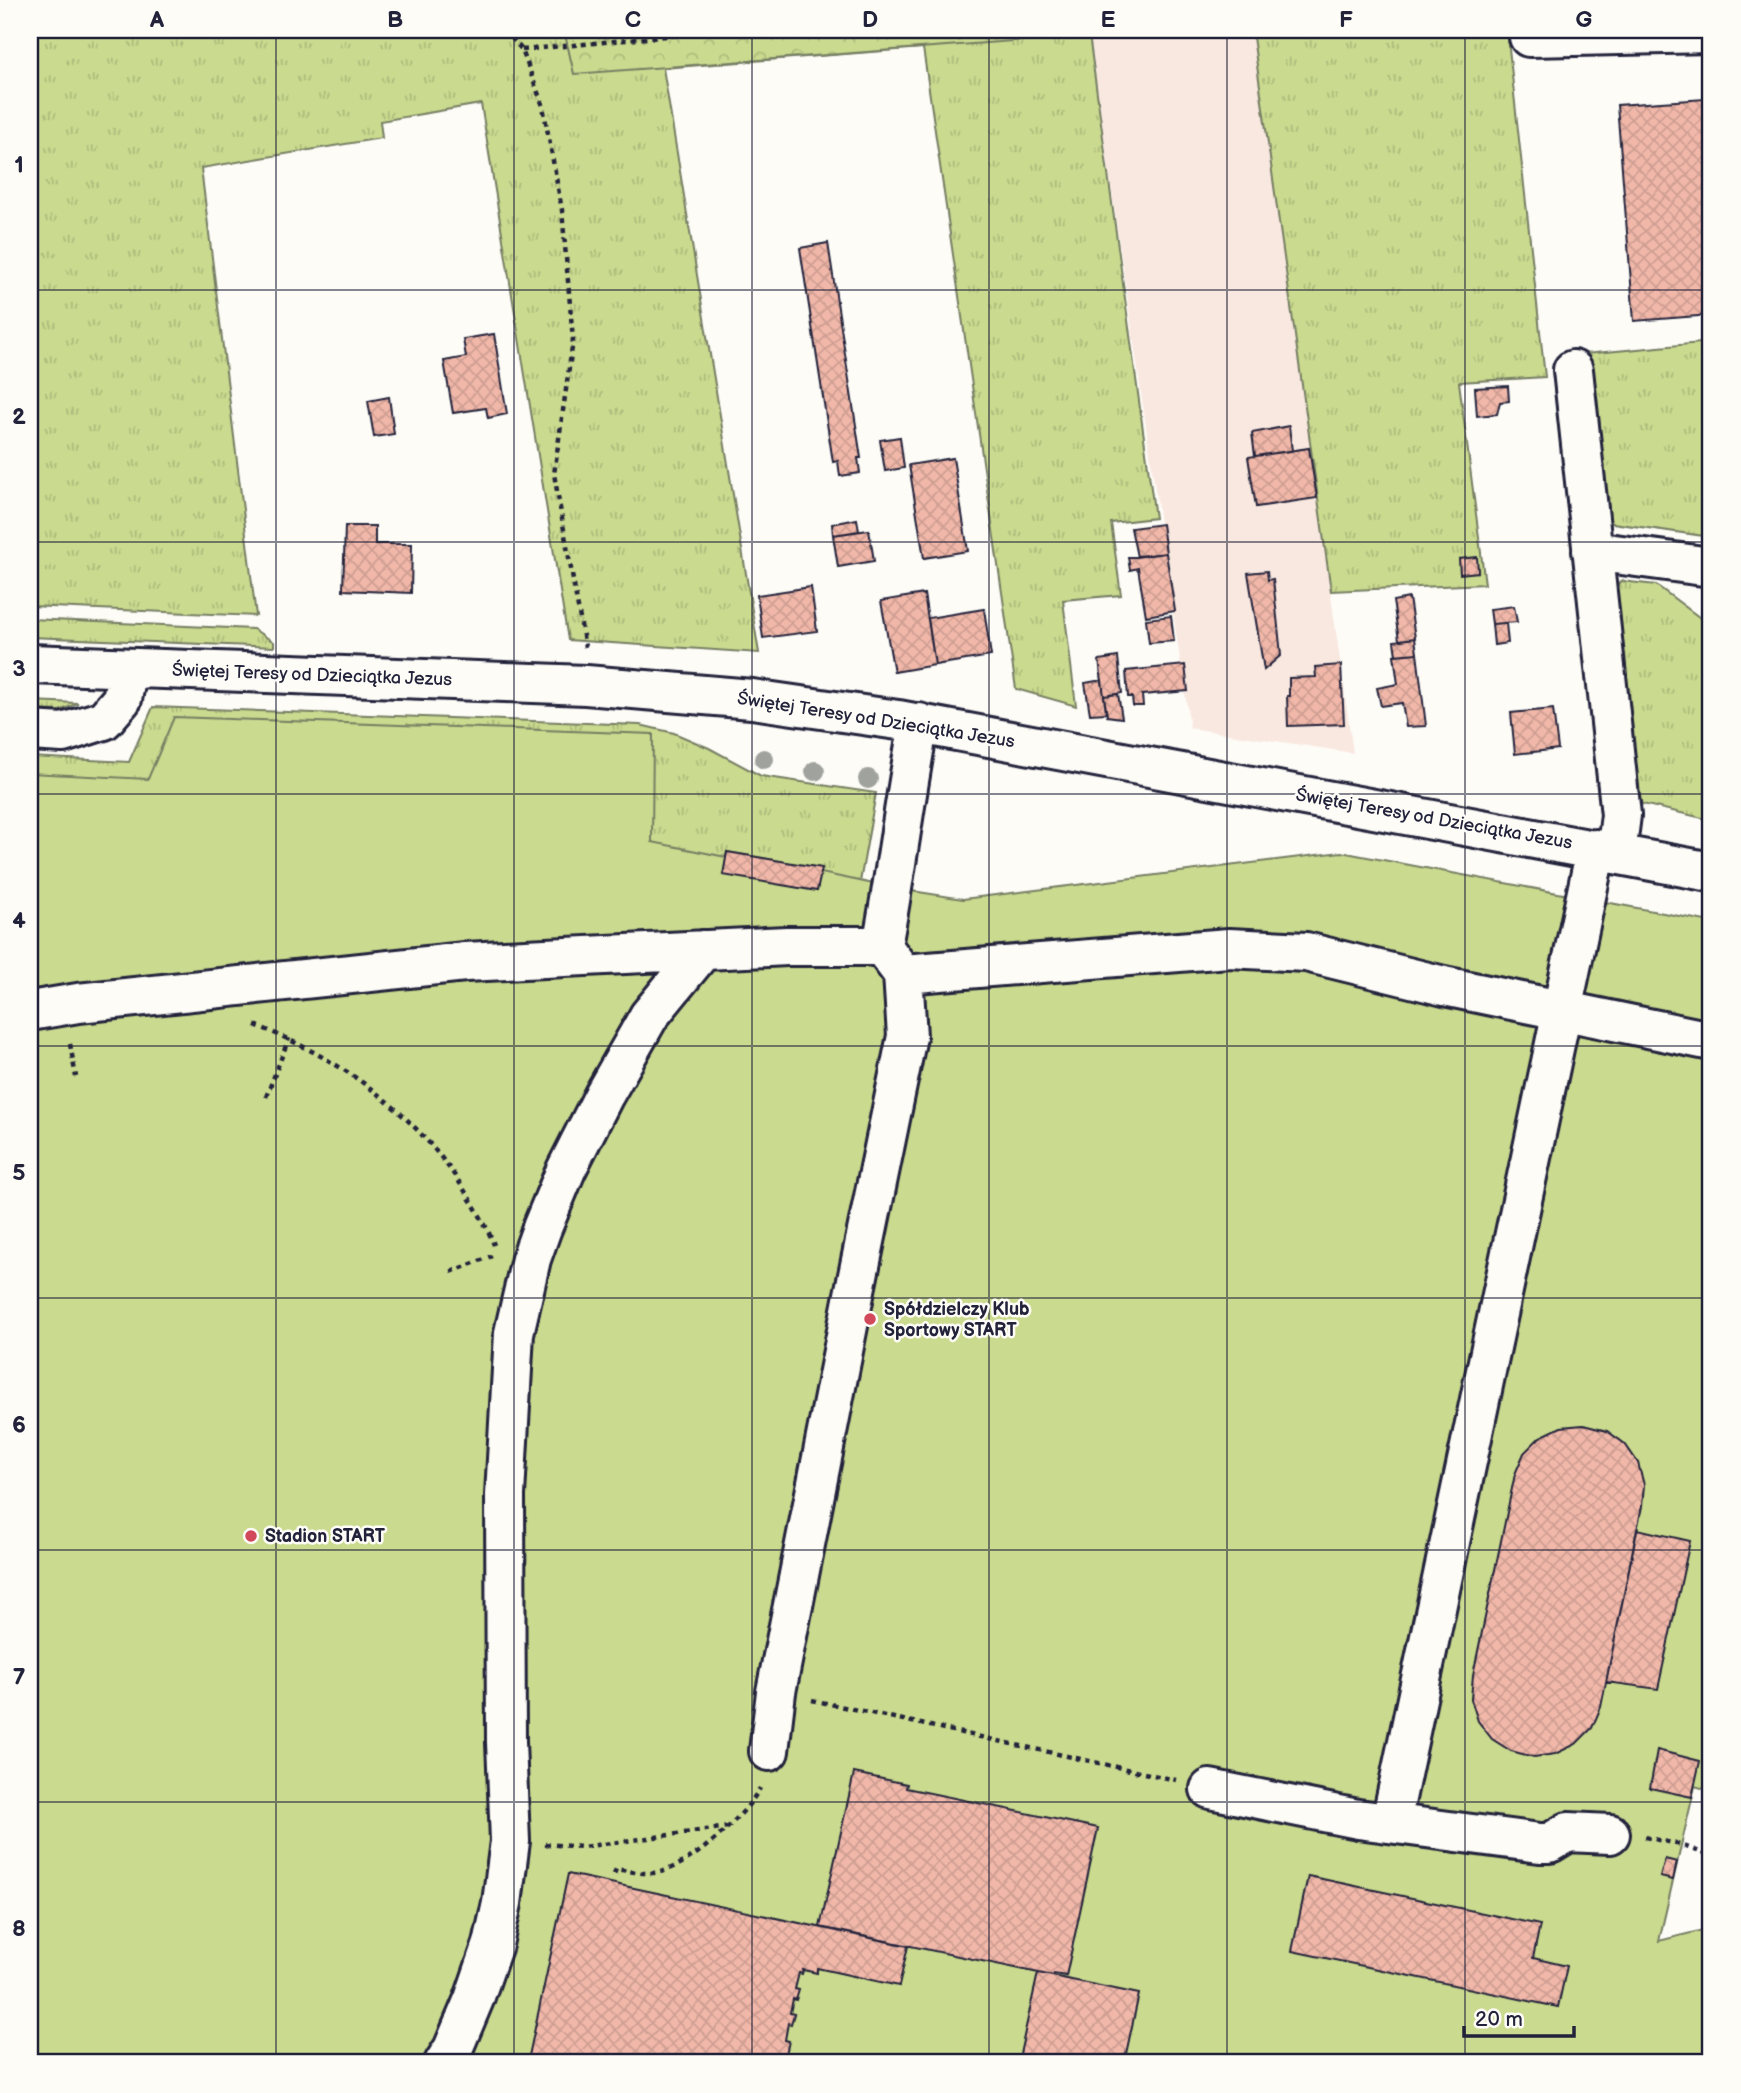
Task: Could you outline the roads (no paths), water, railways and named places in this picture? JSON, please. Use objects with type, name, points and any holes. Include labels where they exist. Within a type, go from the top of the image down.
[{"type":"street","points":[[1529,37],[1711,33]]},
{"type":"street","points":[[1391,1822],[1563,1010],[1606,851],[1621,816],[1573,370]]},
{"type":"street","points":[[1592,551],[1711,567]]},
{"type":"street","name":"Świętej Teresy od Dzieciątka Jezus","points":[[30,664],[586,685],[752,699],[919,723],[1711,872]]},
{"type":"street","points":[[30,731],[63,733],[104,720],[122,699],[128,668]]},
{"type":"street","points":[[769,1751],[776,1692],[907,1035],[892,960],[893,888],[919,723]]},
{"type":"street","points":[[30,1011],[78,1003],[466,962],[787,946],[892,960],[1229,948],[1306,952],[1444,986],[1711,1041]]},
{"type":"street","points":[[444,2063],[453,2049],[474,1999],[493,1944],[502,1903],[510,1841],[506,1742],[505,1508],[514,1333],[535,1249],[566,1170],[604,1095],[649,1016],[703,950]]},
{"type":"street","points":[[1210,1789],[1358,1819],[1540,1843],[1550,1843],[1569,1832],[1625,1835]]},
{"type":"place","name":"Spółdzielczy Klub Sportowy START","points":[[870,1319]]},
{"type":"place","name":"Stadion START","points":[[251,1536]]}]
